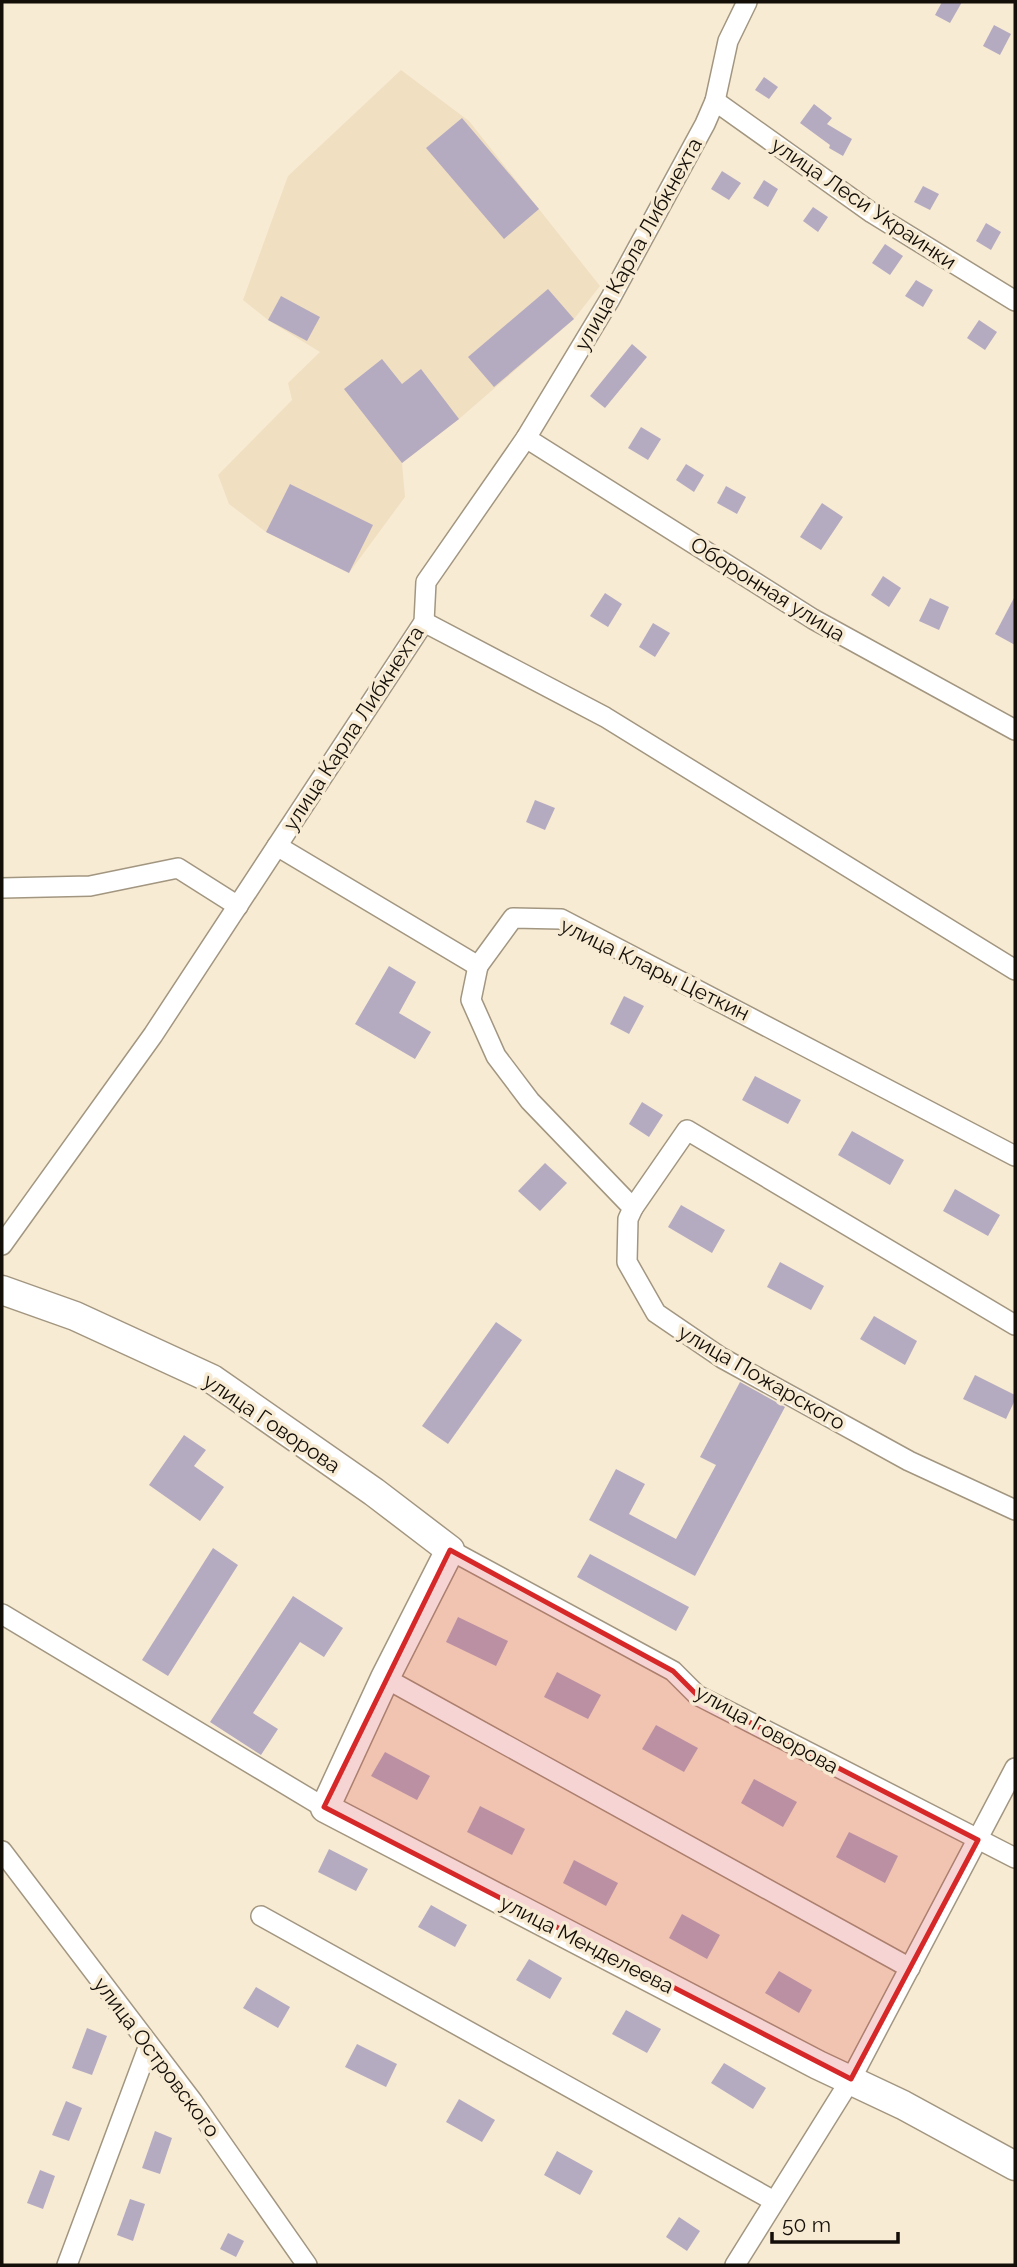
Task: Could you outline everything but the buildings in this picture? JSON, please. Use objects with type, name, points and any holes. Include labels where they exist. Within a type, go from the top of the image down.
[{"type":"street","name":"улица Карла Либкнехта","points":[[2,1245],[153,1035],[424,622],[426,582],[526,438],[610,299],[705,124],[715,101],[728,41],[747,2]]},
{"type":"street","name":"улица Леси Украинки","points":[[715,101],[872,214],[1015,302]]},
{"type":"street","name":"Оборонная улица","points":[[526,438],[813,619],[1015,730]]},
{"type":"street","points":[[424,622],[606,717],[1015,970]]},
{"type":"street","points":[[277,846],[478,966],[471,1000],[496,1056],[530,1101],[633,1208],[687,1130],[1015,1325]]},
{"type":"street","points":[[2,888],[90,886],[178,868],[238,905]]},
{"type":"street","name":"улица Клары Цеткин","points":[[478,966],[513,918],[561,919],[1015,1156]]},
{"type":"street","name":"улица Пожарского","points":[[633,1208],[628,1219],[627,1262],[656,1313],[722,1358],[886,1448],[1015,1510]]},
{"type":"street","name":"улица Говорова","points":[[2,1290],[75,1316],[212,1379],[374,1492],[450,1550],[673,1671],[697,1695],[1015,1858]]},
{"type":"street","points":[[2,1614],[324,1808],[385,1678],[450,1550]]},
{"type":"street","points":[[385,1678],[910,1968]]},
{"type":"street","points":[[735,2265],[851,2079],[1015,1768]]},
{"type":"street","name":"улица Менделеева","points":[[324,1808],[818,2065],[903,2105],[1015,2166]]},
{"type":"street","name":"улица Островского","points":[[2,1851],[149,2045],[307,2265]]},
{"type":"street","points":[[261,1916],[774,2201]]},
{"type":"street","points":[[67,2265],[149,2045]]},
{"type":"highlighted area","points":[[450,1550],[673,1671],[697,1695],[978,1840],[851,2079],[324,1807]]},
{"type":"shaded area","points":[[401,70],[469,121],[600,286],[574,319],[459,419],[402,463],[405,497],[349,573],[266,532],[229,504],[218,475],[292,400],[288,383],[320,352],[268,320],[243,300],[288,176]]}]
